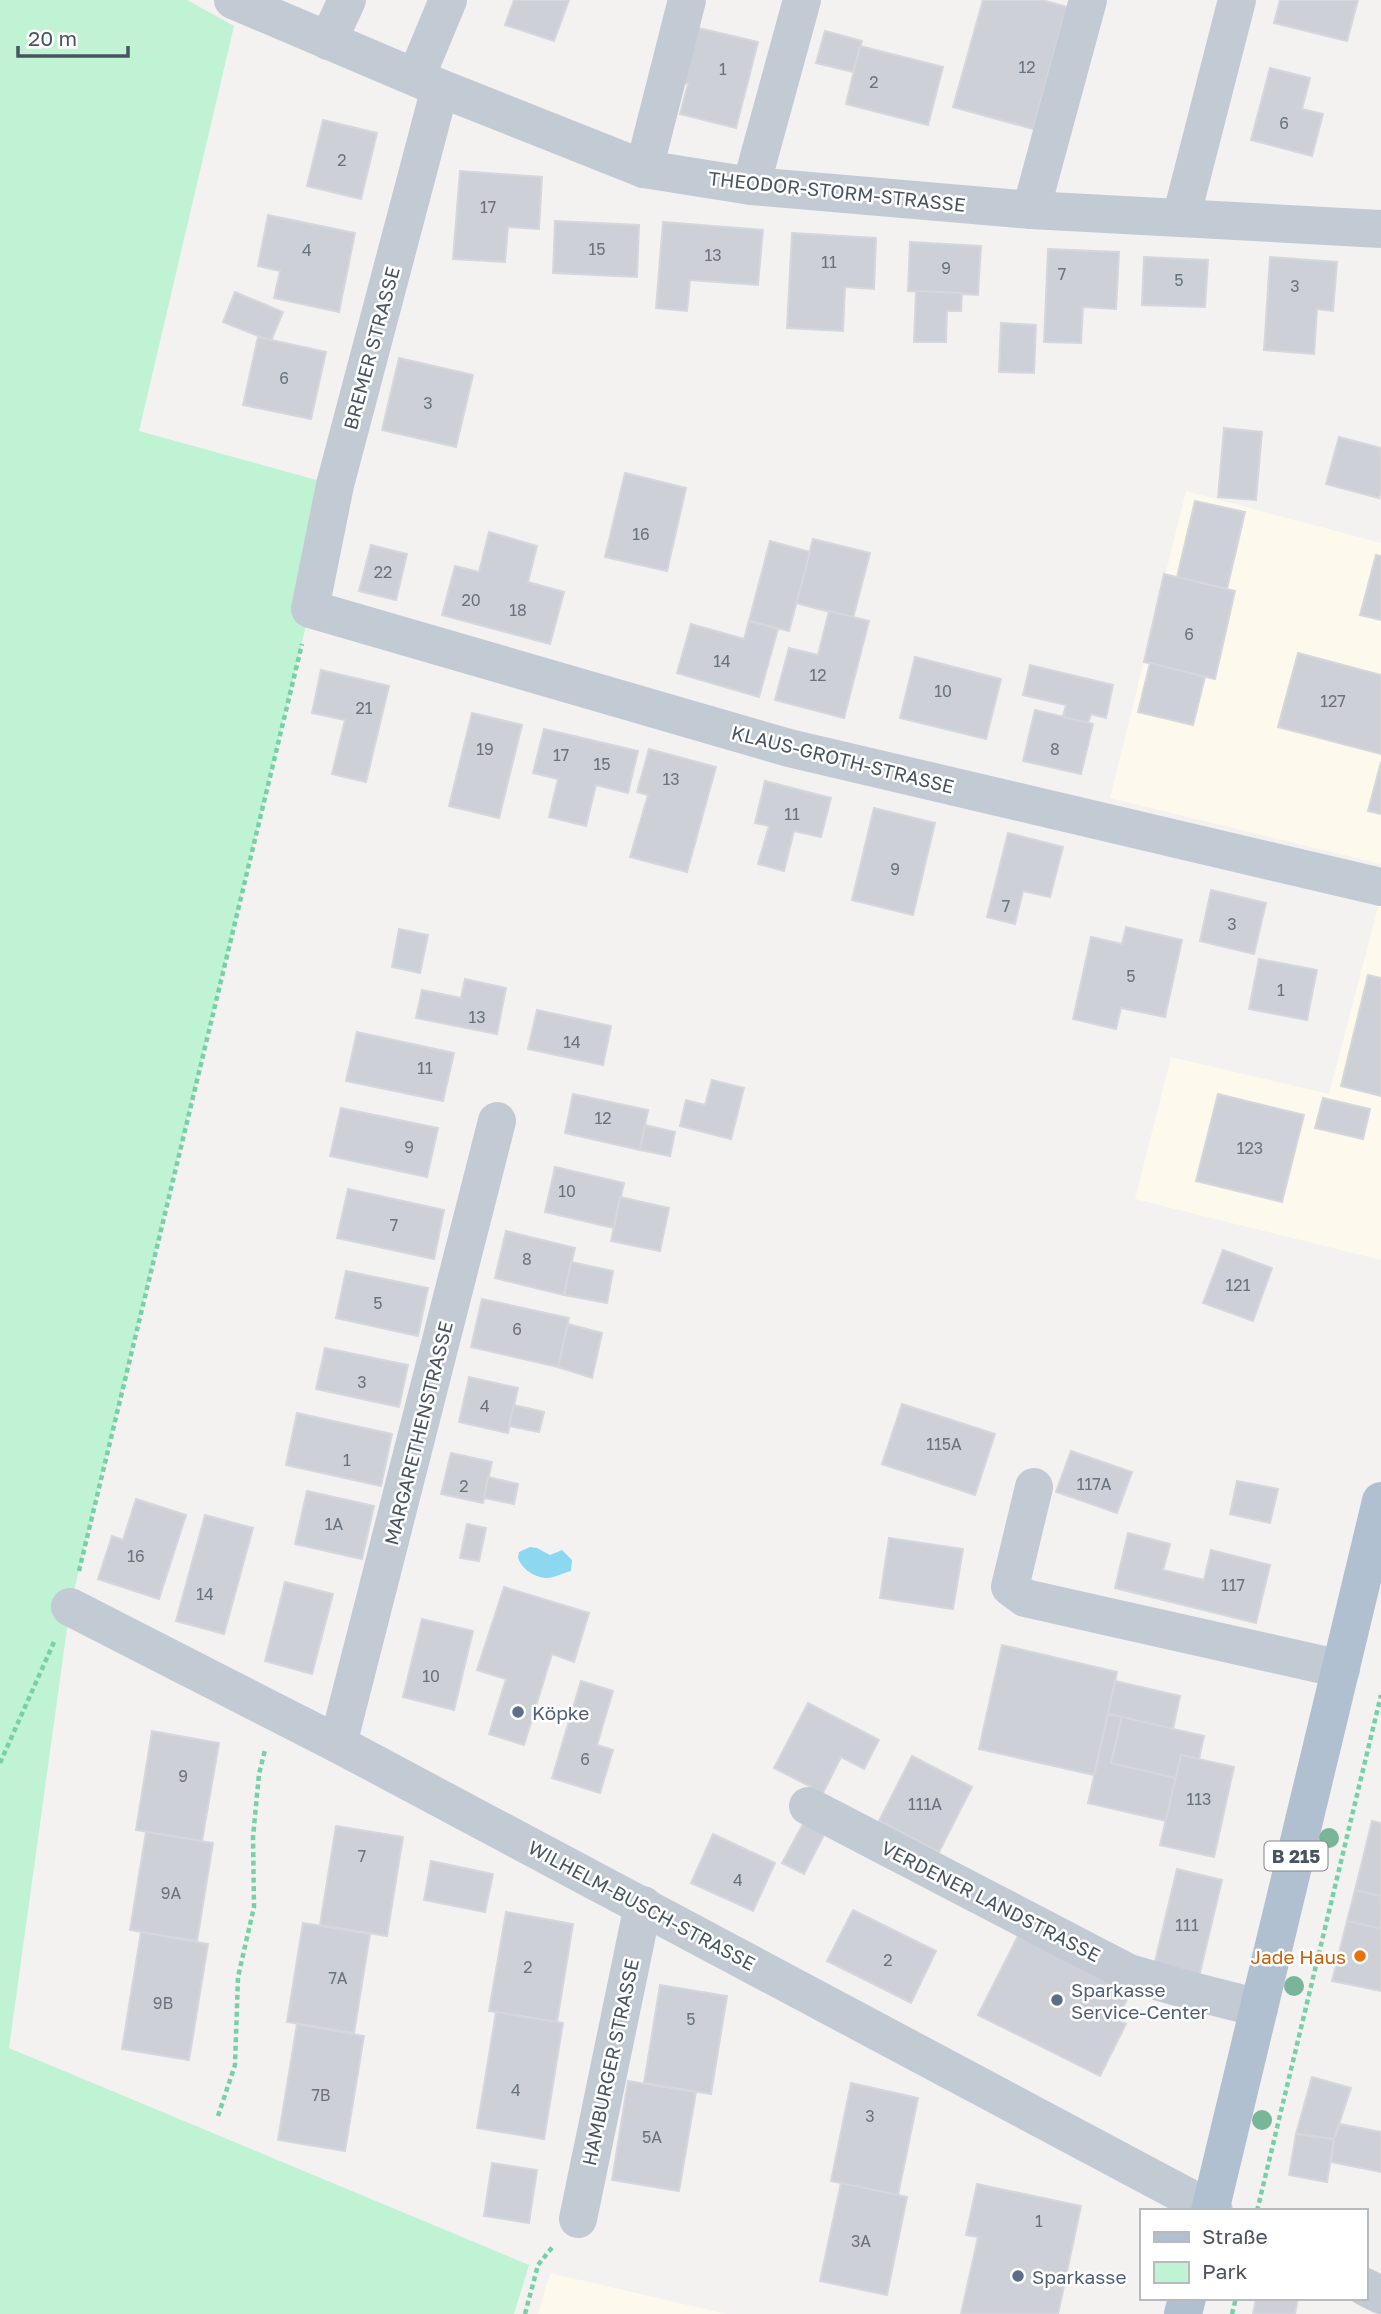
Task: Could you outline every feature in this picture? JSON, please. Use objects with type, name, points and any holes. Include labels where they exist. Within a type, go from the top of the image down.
[{"type":"main road","name":"B 215","points":[[1211,2209],[1381,1502]]},
{"type":"street","name":"THEODOR-STORM-STRASSE","points":[[233,0],[428,83],[644,169],[751,186],[1031,210],[1381,229]]},
{"type":"street","points":[[328,41],[347,0]]},
{"type":"street","points":[[428,83],[448,0]]},
{"type":"street","points":[[644,169],[687,0]]},
{"type":"street","points":[[751,186],[802,0]]},
{"type":"street","points":[[1031,210],[1088,0]]},
{"type":"street","points":[[1181,218],[1237,0]]},
{"type":"street","name":"BREMER STRASSE","points":[[310,609],[335,485],[428,83]]},
{"type":"street","name":"KLAUS-GROTH-STRASSE","points":[[310,609],[789,748],[1381,887]]},
{"type":"street","name":"MARGARETHENSTRASSE","points":[[338,1744],[497,1121]]},
{"type":"street","points":[[1034,1487],[1010,1587],[1025,1598],[1341,1669]]},
{"type":"street","name":"WILHELM-BUSCH-STRASSE","points":[[70,1607],[338,1744],[643,1905],[1209,2209]]},
{"type":"street","name":"VERDENER LANDSTRASSE","points":[[808,1806],[1129,1973],[1259,2008]]},
{"type":"street","name":"HAMBURGER STRASSE","points":[[578,2219],[643,1905]]},
{"type":"path","points":[[0,1763],[70,1607],[310,609]]},
{"type":"path","points":[[1257,2209],[1381,1695]]},
{"type":"path","points":[[218,2116],[235,2065],[238,1977],[254,1907],[253,1838],[259,1774],[276,1712]]},
{"type":"path","points":[[525,2314],[538,2265],[578,2219]]},
{"type":"shaded area","points":[[1186,491],[1381,543],[1381,864],[1110,798]]},
{"type":"shaded area","points":[[1381,896],[1381,1260],[1135,1199],[1171,1057],[1329,1094]]},
{"type":"shaded area","points":[[550,2273],[727,2314],[538,2314]]},
{"type":"green space","points":[[0,0],[187,0],[234,26],[139,431],[335,485],[310,609],[70,1607],[9,2048],[529,2265],[514,2314],[0,2314]]},
{"type":"water","points":[[530,1547],[550,1555],[562,1550],[572,1560],[571,1571],[549,1578],[529,1572],[518,1557],[519,1552]]},
{"type":"building","points":[[514,0],[569,0],[554,41],[505,25]]},
{"type":"building","points":[[983,0],[1042,0],[1067,7],[1033,129],[953,107]]},
{"type":"building","points":[[1280,0],[1358,0],[1347,41],[1274,23]]},
{"type":"building","points":[[690,26],[758,42],[736,128],[680,114],[688,84],[676,81]]},
{"type":"building","points":[[825,31],[862,41],[853,72],[816,63]]},
{"type":"building","points":[[860,46],[943,67],[928,125],[846,104]]},
{"type":"building","points":[[1270,68],[1310,78],[1302,109],[1323,114],[1312,156],[1251,140]]},
{"type":"building","points":[[323,120],[377,133],[361,199],[307,186]]},
{"type":"building","points":[[460,171],[542,177],[539,229],[508,227],[505,262],[453,259]]},
{"type":"building","points":[[268,215],[355,233],[339,312],[274,298],[280,271],[258,266]]},
{"type":"building","points":[[555,221],[639,225],[637,277],[553,273]]},
{"type":"building","points":[[663,222],[763,230],[758,285],[690,280],[687,311],[656,308]]},
{"type":"building","points":[[792,233],[876,238],[874,289],[845,287],[843,331],[787,328]]},
{"type":"building","points":[[910,242],[981,246],[978,295],[908,291]]},
{"type":"building","points":[[1048,249],[1119,252],[1116,309],[1083,307],[1081,343],[1044,342]]},
{"type":"building","points":[[1144,257],[1208,260],[1205,307],[1142,305]]},
{"type":"building","points":[[1270,257],[1337,262],[1333,311],[1317,309],[1314,354],[1264,350]]},
{"type":"building","points":[[916,291],[962,293],[961,311],[947,311],[946,342],[914,342]]},
{"type":"building","points":[[235,292],[283,312],[271,341],[223,322]]},
{"type":"building","points":[[1001,323],[1036,325],[1034,373],[999,372]]},
{"type":"building","points":[[258,337],[326,352],[311,419],[243,405]]},
{"type":"building","points":[[399,358],[473,375],[456,447],[382,430]]},
{"type":"building","points":[[1224,428],[1262,432],[1256,500],[1218,497]]},
{"type":"building","points":[[1339,437],[1381,448],[1379,498],[1326,484]]},
{"type":"building","points":[[625,473],[686,488],[667,571],[605,557]]},
{"type":"building","points":[[1195,501],[1245,512],[1227,589],[1177,577]]},
{"type":"building","points":[[489,532],[537,546],[528,582],[564,592],[550,644],[442,615],[455,566],[479,572]]},
{"type":"building","points":[[813,539],[870,553],[853,618],[796,603]]},
{"type":"building","points":[[770,541],[810,552],[789,631],[749,621]]},
{"type":"building","points":[[371,545],[407,554],[396,600],[359,591]]},
{"type":"building","points":[[1376,555],[1381,556],[1381,620],[1360,615]]},
{"type":"building","points":[[1164,574],[1235,591],[1215,679],[1144,662]]},
{"type":"building","points":[[829,611],[869,621],[844,718],[775,700],[789,648],[818,655]]},
{"type":"building","points":[[749,621],[778,629],[759,697],[677,673],[691,624],[744,639]]},
{"type":"building","points":[[1298,653],[1381,675],[1381,754],[1278,727]]},
{"type":"building","points":[[915,657],[1001,679],[986,739],[900,718]]},
{"type":"building","points":[[1150,663],[1205,677],[1193,725],[1138,712]]},
{"type":"building","points":[[1030,665],[1113,685],[1106,718],[1091,714],[1088,723],[1063,717],[1066,705],[1023,695]]},
{"type":"building","points":[[321,670],[389,686],[366,782],[332,774],[345,720],[312,713]]},
{"type":"building","points":[[1035,710],[1093,724],[1081,774],[1023,761]]},
{"type":"building","points":[[472,713],[522,725],[499,818],[449,806]]},
{"type":"building","points":[[544,729],[638,751],[628,793],[596,785],[586,826],[549,817],[558,779],[533,773]]},
{"type":"building","points":[[649,749],[716,767],[687,872],[630,857],[648,795],[637,792]]},
{"type":"building","points":[[1381,762],[1381,814],[1368,811]]},
{"type":"building","points":[[765,781],[831,798],[821,837],[794,831],[784,871],[758,864],[769,826],[755,823]]},
{"type":"building","points":[[874,808],[935,823],[913,915],[852,900]]},
{"type":"building","points":[[1008,833],[1063,847],[1050,897],[1023,891],[1015,924],[987,917]]},
{"type":"building","points":[[1211,890],[1266,903],[1254,954],[1200,941]]},
{"type":"building","points":[[1126,927],[1182,940],[1165,1017],[1121,1008],[1116,1029],[1073,1019],[1091,937],[1122,944]]},
{"type":"building","points":[[399,929],[428,935],[420,973],[392,967]]},
{"type":"building","points":[[1259,959],[1317,970],[1307,1020],[1249,1009]]},
{"type":"building","points":[[1368,975],[1381,978],[1381,1096],[1341,1086]]},
{"type":"building","points":[[465,979],[506,988],[497,1034],[416,1018],[422,990],[461,998]]},
{"type":"building","points":[[537,1010],[611,1026],[603,1065],[528,1049]]},
{"type":"building","points":[[357,1032],[454,1053],[443,1101],[346,1081]]},
{"type":"building","points":[[712,1080],[744,1088],[731,1139],[680,1126],[686,1100],[705,1105]]},
{"type":"building","points":[[573,1094],[648,1110],[640,1150],[565,1133]]},
{"type":"building","points":[[1218,1094],[1304,1115],[1282,1202],[1196,1181]]},
{"type":"building","points":[[1323,1098],[1370,1109],[1363,1139],[1315,1128]]},
{"type":"building","points":[[341,1108],[438,1128],[427,1177],[330,1156]]},
{"type":"building","points":[[645,1125],[675,1132],[670,1156],[640,1150]]},
{"type":"building","points":[[555,1167],[624,1183],[614,1228],[545,1212]]},
{"type":"building","points":[[348,1189],[444,1210],[434,1259],[337,1238]]},
{"type":"building","points":[[620,1197],[669,1208],[660,1251],[611,1241]]},
{"type":"building","points":[[506,1231],[575,1248],[564,1295],[495,1278]]},
{"type":"building","points":[[1223,1250],[1272,1268],[1253,1321],[1203,1303]]},
{"type":"building","points":[[571,1262],[613,1271],[607,1303],[564,1295]]},
{"type":"building","points":[[346,1271],[428,1288],[418,1336],[336,1318]]},
{"type":"building","points":[[482,1299],[569,1318],[558,1367],[471,1347]]},
{"type":"building","points":[[568,1324],[602,1333],[592,1378],[558,1367]]},
{"type":"building","points":[[325,1348],[408,1365],[399,1407],[316,1389]]},
{"type":"building","points":[[469,1377],[518,1388],[508,1433],[459,1422]]},
{"type":"building","points":[[902,1404],[995,1434],[975,1495],[882,1464]]},
{"type":"building","points":[[514,1405],[544,1412],[539,1432],[509,1426]]},
{"type":"building","points":[[297,1413],[392,1434],[381,1486],[286,1465]]},
{"type":"building","points":[[1071,1451],[1132,1472],[1117,1513],[1056,1492]]},
{"type":"building","points":[[451,1453],[492,1462],[483,1503],[441,1494]]},
{"type":"building","points":[[488,1477],[518,1484],[514,1504],[484,1498]]},
{"type":"building","points":[[1237,1481],[1278,1489],[1270,1523],[1230,1514]]},
{"type":"building","points":[[307,1491],[374,1506],[362,1559],[295,1544]]},
{"type":"building","points":[[136,1499],[186,1515],[159,1599],[98,1579],[112,1536],[123,1540]]},
{"type":"building","points":[[205,1515],[253,1528],[224,1634],[176,1621]]},
{"type":"building","points":[[467,1524],[486,1528],[479,1561],[460,1558]]},
{"type":"building","points":[[1128,1533],[1170,1544],[1163,1570],[1204,1580],[1211,1550],[1270,1565],[1256,1623],[1115,1588]]},
{"type":"building","points":[[889,1538],[963,1549],[953,1609],[880,1598]]},
{"type":"building","points":[[285,1582],[333,1594],[312,1674],[265,1661]]},
{"type":"building","points":[[504,1587],[589,1613],[574,1662],[552,1654],[524,1745],[489,1734],[506,1679],[477,1670]]},
{"type":"building","points":[[422,1619],[473,1631],[454,1710],[403,1697]]},
{"type":"building","points":[[1002,1645],[1117,1672],[1094,1775],[979,1749]]},
{"type":"building","points":[[581,1681],[613,1691],[597,1745],[613,1750],[600,1793],[552,1778]]},
{"type":"building","points":[[1115,1681],[1180,1696],[1173,1729],[1108,1714]]},
{"type":"building","points":[[808,1703],[879,1740],[864,1769],[841,1757],[823,1793],[774,1768]]},
{"type":"building","points":[[1108,1714],[1122,1717],[1111,1763],[1176,1778],[1166,1821],[1088,1803]]},
{"type":"building","points":[[1122,1717],[1204,1736],[1199,1759],[1181,1755],[1176,1778],[1111,1763]]},
{"type":"building","points":[[152,1731],[219,1743],[202,1841],[136,1830]]},
{"type":"building","points":[[1181,1755],[1234,1767],[1214,1857],[1160,1845]]},
{"type":"building","points":[[912,1756],[972,1787],[939,1852],[879,1821]]},
{"type":"building","points":[[1372,1821],[1381,1823],[1381,1896],[1355,1890]]},
{"type":"building","points":[[804,1822],[825,1833],[804,1874],[782,1863]]},
{"type":"building","points":[[336,1826],[403,1837],[387,1936],[320,1925]]},
{"type":"building","points":[[146,1832],[213,1843],[197,1941],[130,1930]]},
{"type":"building","points":[[713,1834],[775,1863],[753,1911],[691,1883]]},
{"type":"building","points":[[431,1861],[493,1874],[485,1912],[424,1900]]},
{"type":"building","points":[[1177,1869],[1222,1880],[1198,1981],[1153,1970]]},
{"type":"building","points":[[1355,1890],[1381,1896],[1381,1929],[1347,1921]]},
{"type":"building","points":[[853,1910],[936,1951],[911,2003],[827,1961]]},
{"type":"building","points":[[506,1912],[573,1924],[557,2022],[489,2011]]},
{"type":"building","points":[[1347,1921],[1381,1929],[1381,1991],[1332,1981]]},
{"type":"building","points":[[303,1923],[370,1934],[354,2033],[287,2022]]},
{"type":"building","name":"Sparkasse Service-Center","points":[[1022,1928],[1135,1984],[1117,2019],[1126,2024],[1100,2076],[978,2015]]},
{"type":"building","points":[[141,1932],[208,1944],[189,2060],[122,2049]]},
{"type":"building","points":[[660,1985],[727,1996],[711,2094],[644,2083]]},
{"type":"building","points":[[496,2012],[563,2023],[544,2139],[477,2128]]},
{"type":"building","points":[[297,2024],[364,2036],[345,2151],[278,2140]]},
{"type":"building","points":[[1312,2077],[1351,2088],[1334,2139],[1296,2134]]},
{"type":"building","points":[[628,2081],[696,2092],[679,2191],[612,2180]]},
{"type":"building","points":[[851,2083],[918,2098],[898,2195],[831,2181]]},
{"type":"building","points":[[1340,2124],[1381,2132],[1381,2172],[1331,2162],[1334,2139]]},
{"type":"building","points":[[1296,2134],[1334,2139],[1327,2182],[1289,2175]]},
{"type":"building","points":[[492,2163],[537,2170],[529,2223],[484,2216]]},
{"type":"building","points":[[841,2183],[907,2197],[887,2295],[820,2281]]},
{"type":"building","name":"Sparkasse","points":[[977,2184],[1081,2206],[1058,2314],[961,2314],[978,2237],[966,2235]]},
{"type":"building","points":[[1256,2300],[1298,2300],[1295,2314],[1253,2314]]},
{"type":"place","name":"Köpke","points":[[518,1712]]},
{"type":"place","name":"Jade Haus","points":[[1360,1956]]},
{"type":"place","name":"Sparkasse Service-Center","points":[[1057,2000]]},
{"type":"place","name":"Sparkasse","points":[[1018,2276]]}]
